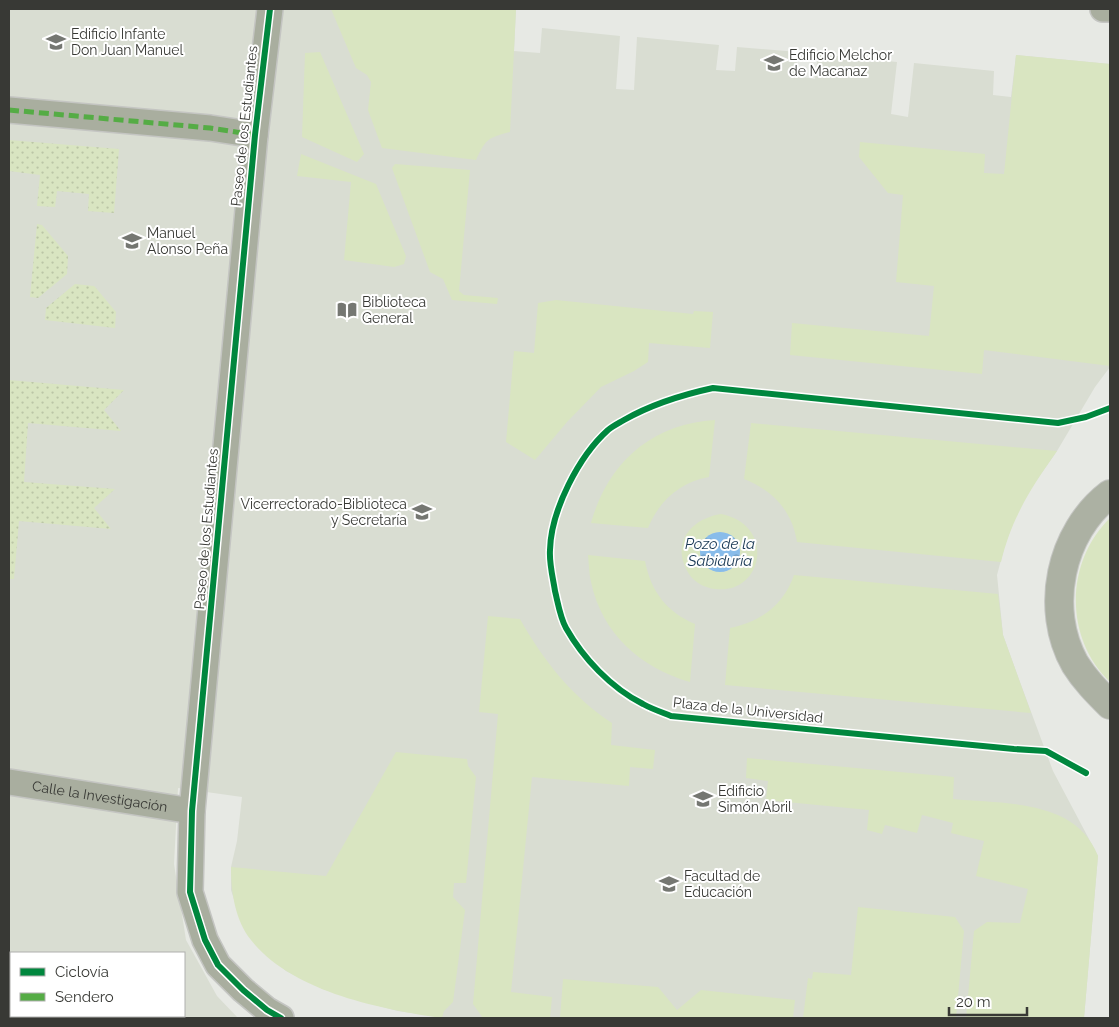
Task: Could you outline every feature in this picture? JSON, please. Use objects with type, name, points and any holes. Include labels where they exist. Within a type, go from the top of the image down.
[{"type":"main road","points":[[1110,494],[1101,501],[1082,524],[1068,549],[1061,578],[1059,607],[1064,636],[1075,663],[1092,688],[1110,705]]},
{"type":"street","name":"Paseo de los Estudiantes","points":[[270,9],[255,134],[192,811],[190,892],[205,940],[218,965],[249,995],[267,1010],[281,1018]]},
{"type":"street","points":[[1103,9],[1110,9]]},
{"type":"street","points":[[9,110],[210,128],[255,134]]},
{"type":"street","name":"Calle la Investigación","points":[[9,782],[192,811]]},
{"type":"shaded area","points":[[9,9],[516,9],[514,51],[540,53],[542,28],[620,36],[616,89],[634,90],[637,37],[719,45],[716,70],[735,71],[737,47],[798,52],[795,76],[815,79],[818,54],[897,62],[891,114],[908,117],[914,63],[994,71],[993,95],[1011,97],[1016,55],[1110,64],[1110,367],[1095,387],[1057,451],[1027,494],[1016,515],[997,575],[1003,635],[1053,771],[1098,856],[1084,1018],[447,1018],[398,1011],[323,989],[286,971],[251,939],[240,918],[231,890],[231,867],[237,841],[242,797],[178,788],[174,864],[186,940],[217,996],[238,1018],[141,1017],[185,1017],[185,952],[10,952],[9,996]]},
{"type":"green space","points":[[331,9],[516,9],[510,132],[488,140],[476,160],[382,148],[368,110],[371,82],[367,75],[356,68]]},
{"type":"green space","points":[[320,52],[364,154],[357,162],[302,137],[305,53]]},
{"type":"green space","points":[[1016,55],[1110,64],[1110,366],[984,350],[982,374],[790,355],[792,323],[929,336],[934,286],[896,282],[903,195],[888,193],[859,157],[860,142],[985,154],[984,173],[1004,174]]},
{"type":"green space","points":[[9,140],[119,149],[114,213],[88,211],[89,194],[57,191],[55,207],[37,206],[40,175],[9,171]]},
{"type":"green space","points":[[301,154],[376,184],[406,256],[404,264],[394,267],[344,260],[351,182],[297,176]]},
{"type":"green space","points":[[395,164],[470,170],[459,291],[464,295],[498,298],[497,304],[452,300],[443,279],[430,272],[392,168]]},
{"type":"green space","points":[[37,224],[42,225],[68,256],[67,274],[38,298],[30,297]]},
{"type":"green space","points":[[75,284],[94,286],[96,288],[116,312],[115,328],[45,320],[46,308]]},
{"type":"green space","points":[[556,300],[693,314],[694,311],[713,312],[710,348],[649,343],[648,362],[601,387],[567,422],[535,460],[506,442],[514,351],[534,353],[538,303]]},
{"type":"green space","points":[[9,380],[124,390],[104,410],[121,431],[28,423],[24,482],[115,489],[94,508],[111,529],[19,521],[14,579],[9,579]]},
{"type":"green space","points":[[715,420],[709,477],[689,483],[672,494],[658,509],[648,528],[591,523],[599,501],[609,482],[621,465],[636,450],[653,438],[671,429],[692,423]]},
{"type":"green space","points":[[751,423],[1057,451],[1023,504],[1005,546],[1001,562],[797,542],[791,521],[780,503],[755,484],[744,479]]},
{"type":"green space","points":[[721,514],[739,521],[750,531],[756,544],[757,558],[753,571],[744,581],[731,588],[715,589],[700,584],[691,577],[684,563],[682,553],[686,535],[700,521]],"holes":[[[718,532],[726,534],[737,543],[739,556],[732,568],[725,572],[704,565],[701,550],[708,537]]]},
{"type":"green space","points":[[1110,518],[1110,682],[1095,664],[1084,644],[1078,622],[1076,600],[1078,578],[1085,556],[1095,536]]},
{"type":"green space","points":[[588,555],[645,561],[651,582],[662,600],[676,613],[695,624],[690,682],[655,668],[640,658],[614,633],[596,601],[590,579]]},
{"type":"green space","points":[[794,575],[998,594],[1003,635],[1031,713],[725,685],[730,628],[761,617],[770,610],[784,595]]},
{"type":"green space","points":[[488,616],[520,619],[538,649],[560,677],[584,702],[612,723],[611,745],[655,750],[653,769],[630,767],[629,786],[532,777],[511,992],[552,997],[550,1018],[483,1018],[473,1004],[498,714],[479,712]]},
{"type":"green space","points":[[396,752],[467,759],[468,766],[476,777],[466,883],[454,883],[453,897],[465,910],[453,1002],[444,1011],[442,1018],[366,1003],[313,985],[290,973],[268,958],[251,940],[241,924],[233,896],[231,867],[326,876]]},
{"type":"green space","points":[[747,758],[954,777],[953,799],[1015,804],[1036,808],[1056,814],[1073,824],[1088,837],[1098,856],[1084,1018],[966,1018],[974,931],[987,922],[1020,923],[1028,889],[976,876],[984,841],[951,833],[953,823],[922,815],[917,833],[885,825],[882,834],[867,830],[869,810],[766,800],[768,781],[746,778]]},
{"type":"green space","points":[[858,907],[955,917],[964,931],[956,1018],[803,1018],[808,978],[812,979],[813,972],[851,975]]},
{"type":"green space","points":[[563,979],[658,987],[677,1010],[701,990],[795,1000],[793,1018],[560,1018]]},
{"type":"water","name":"Pozo de la Sabiduría","points":[[724,532],[731,535],[737,541],[740,552],[739,560],[731,569],[724,572],[716,572],[709,569],[701,560],[700,548],[703,541],[712,533]]},
{"type":"marked path","points":[[9,110],[210,128],[255,135]]},
{"type":"cycle path","points":[[270,9],[255,135],[192,811],[190,892],[205,940],[218,965],[243,990],[267,1010],[281,1018]]},
{"type":"cycle path","name":"Plaza de la Universidad","points":[[1086,773],[1046,751],[671,716],[646,706],[609,681],[589,661],[573,639],[564,624],[559,610],[551,570],[550,550],[555,518],[561,501],[577,469],[597,441],[610,429],[645,409],[701,391],[713,388],[1058,423],[1086,417],[1110,408]]},
{"type":"place","name":"Edificio Infante Don Juan Manuel","points":[[56,42]]},
{"type":"place","name":"Edificio Melchor de Macanaz","points":[[774,63]]},
{"type":"place","name":"Manuel Alonso Peña","points":[[132,241]]},
{"type":"place","name":"Biblioteca General","points":[[347,310]]},
{"type":"place","name":"Vicerrectorado-Biblioteca y Secretaría","points":[[422,512]]},
{"type":"place","name":"Edificio Simón Abril","points":[[703,799]]},
{"type":"place","name":"Facultad de Educación","points":[[669,884]]}]
